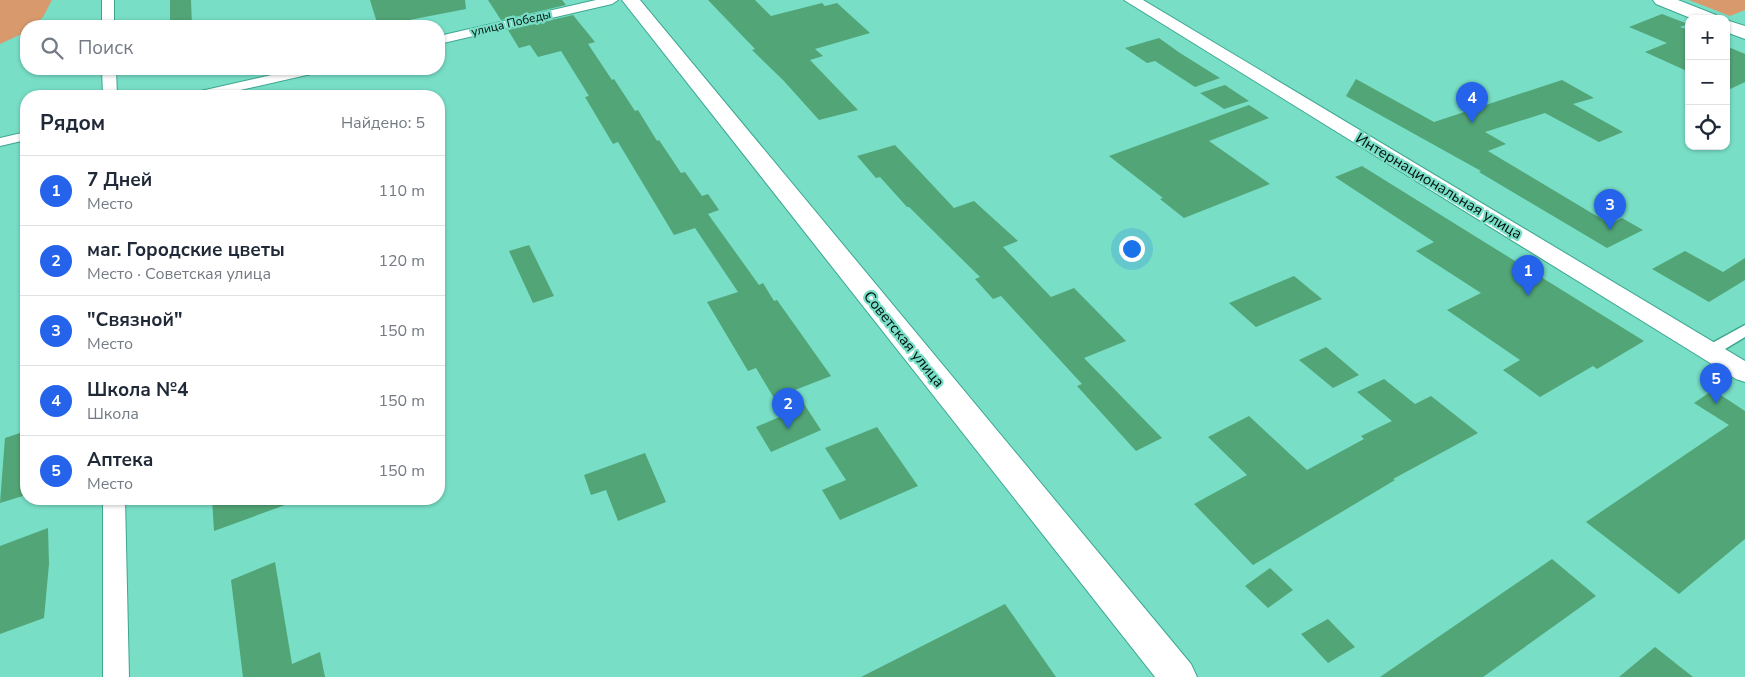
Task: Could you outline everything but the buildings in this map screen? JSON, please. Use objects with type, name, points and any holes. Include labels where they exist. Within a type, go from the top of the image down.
[{"type":"main road","name":"Советская улица","points":[[631,0],[1178,677]]},
{"type":"main road","points":[[1662,0],[1700,15]]},
{"type":"main road","points":[[1730,27],[1745,33]]},
{"type":"street","points":[[108,0],[108,20]]},
{"type":"street","name":"улица Победы","points":[[445,39],[612,0]]},
{"type":"street","name":"Интернациональная улица","points":[[1132,0],[1745,373]]},
{"type":"street","points":[[109,75],[110,90]]},
{"type":"street","points":[[223,90],[289,75]]},
{"type":"street","points":[[0,142],[20,137]]},
{"type":"street","points":[[1710,351],[1745,330]]},
{"type":"street","points":[[114,505],[116,677]]},
{"type":"shaded area","points":[[0,0],[52,0],[40,20],[20,20],[20,35],[0,44]]},
{"type":"shaded area","points":[[1689,0],[1745,0],[1745,10],[1730,16]]},
{"type":"place","name":"Школа №4","points":[[1472,123]]},
{"type":"place","name":"\"Связной\"","points":[[1610,230]]},
{"type":"place","name":"7 Дней","points":[[1528,296]]},
{"type":"place","name":"Аптека","points":[[1716,404]]},
{"type":"place","name":"маг. Городские цветы","points":[[788,429]]}]
